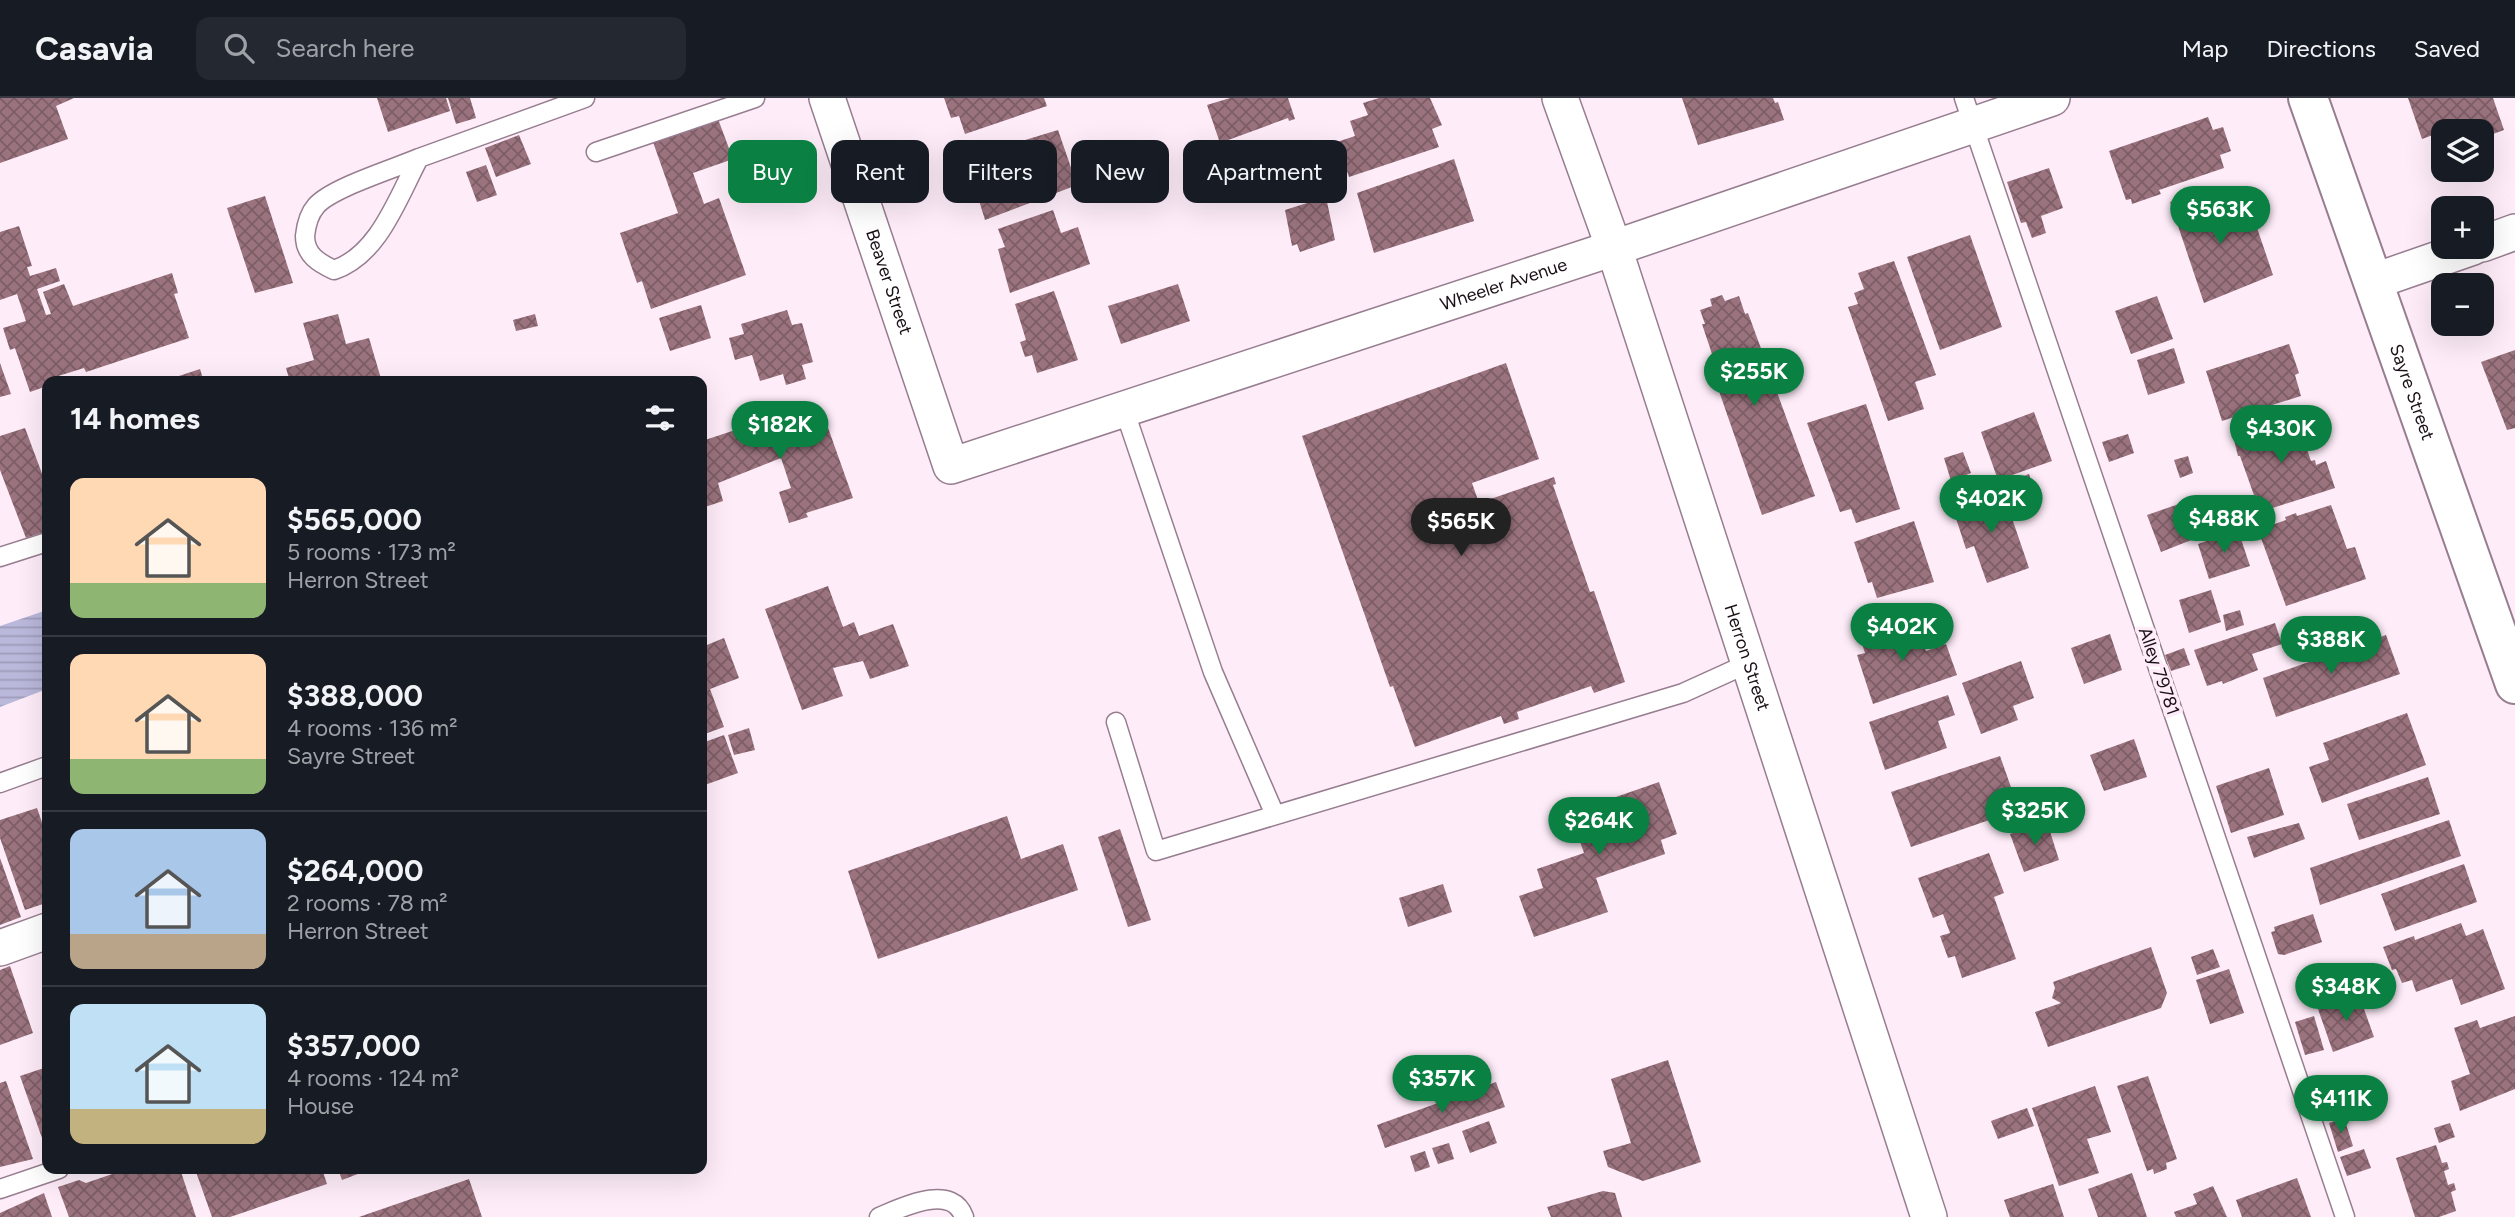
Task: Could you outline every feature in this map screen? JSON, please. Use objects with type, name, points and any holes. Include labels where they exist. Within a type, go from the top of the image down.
[{"type":"street","name":"Beaver Street","points":[[827,98],[951,466]]},
{"type":"street","name":"Herron Street","points":[[1560,98],[1614,248],[1929,1217]]},
{"type":"street","name":"Wheeler Avenue","points":[[951,466],[1614,248],[1969,112],[2052,98]]},
{"type":"street","name":"Sayre Street","points":[[2308,98],[2375,281],[2515,684]]},
{"type":"street","points":[[2494,240],[2515,232]]},
{"type":"street","points":[[2375,281],[2438,259]]},
{"type":"street","points":[[0,948],[42,934]]},
{"type":"lane","points":[[419,159],[380,231],[362,254],[348,266],[334,270],[311,256],[305,244],[306,230],[317,204],[330,195],[419,159],[585,98]]},
{"type":"lane","points":[[596,152],[755,98]]},
{"type":"lane","name":"Alley 79781","points":[[1969,112],[2345,1217]]},
{"type":"lane","points":[[1124,409],[1213,672],[1275,815]]},
{"type":"lane","points":[[0,557],[42,543]]},
{"type":"lane","points":[[1116,722],[1156,851],[1683,693],[1749,663]]},
{"type":"lane","points":[[0,783],[42,768]]},
{"type":"lane","points":[[0,1189],[44,1174]]},
{"type":"lane","points":[[879,1217],[921,1201],[944,1199],[962,1211],[964,1217]]},
{"type":"water","points":[[42,612],[42,691],[0,707],[0,626]]},
{"type":"building","points":[[0,98],[74,98],[56,106],[68,139],[0,163]]},
{"type":"building","points":[[377,98],[446,98],[450,111],[388,132]]},
{"type":"building","points":[[448,98],[470,98],[476,118],[456,124]]},
{"type":"building","points":[[944,98],[1044,98],[1047,106],[965,134],[959,116],[951,118]]},
{"type":"building","points":[[1230,98],[1288,98],[1295,119],[1289,121],[1288,118],[1228,140],[1219,140],[1207,105]]},
{"type":"building","points":[[1379,98],[1430,98],[1442,125],[1432,129],[1439,147],[1349,177],[1347,140],[1343,140],[1355,136],[1350,121],[1368,115],[1363,103]]},
{"type":"building","points":[[1682,98],[1773,98],[1775,103],[1778,102],[1784,120],[1698,145]]},
{"type":"building","points":[[2408,98],[2493,98],[2504,130],[2494,134],[2494,119],[2431,119],[2431,136],[2422,139]]},
{"type":"building","points":[[2208,117],[2213,130],[2223,127],[2231,151],[2220,155],[2224,168],[2159,190],[2161,194],[2132,204],[2131,199],[2126,200],[2109,151]]},
{"type":"building","points":[[718,119],[728,146],[728,161],[693,173],[704,204],[719,198],[746,275],[651,309],[642,281],[637,283],[620,233],[678,213],[653,142]]},
{"type":"building","points":[[1058,130],[1071,168],[1071,187],[1057,193],[1057,140],[1025,140]]},
{"type":"building","points":[[519,135],[531,164],[496,177],[485,148]]},
{"type":"building","points":[[1454,159],[1474,221],[1374,253],[1357,193]]},
{"type":"building","points":[[486,165],[497,195],[477,202],[466,172]]},
{"type":"building","points":[[2049,168],[2063,208],[2041,216],[2046,233],[2032,238],[2026,222],[2021,223],[2007,182]]},
{"type":"building","points":[[2207,190],[2215,212],[2236,205],[2242,220],[2253,216],[2273,275],[2204,303],[2170,202]]},
{"type":"building","points":[[265,196],[293,283],[255,293],[227,208]]},
{"type":"building","points":[[980,203],[1030,203],[985,220]]},
{"type":"building","points":[[1307,203],[1327,203],[1335,240],[1300,252],[1297,244],[1292,246],[1285,210]]},
{"type":"building","points":[[1053,210],[1061,233],[1078,227],[1090,264],[1010,293],[998,249],[1005,247],[998,229]]},
{"type":"building","points":[[19,226],[32,266],[27,267],[30,276],[56,268],[60,281],[37,289],[46,315],[51,314],[43,292],[64,284],[73,306],[172,273],[178,293],[174,294],[189,338],[86,372],[84,368],[58,376],[42,376],[42,388],[30,392],[15,348],[10,350],[3,328],[26,321],[17,294],[0,300],[0,232]]},
{"type":"building","points":[[1970,235],[2002,327],[1940,350],[1907,257]]},
{"type":"building","points":[[1894,261],[1936,375],[1915,382],[1924,409],[1888,421],[1848,307],[1858,304],[1854,293],[1864,289],[1858,273]]},
{"type":"building","points":[[1178,284],[1190,321],[1121,344],[1108,306]]},
{"type":"building","points":[[1054,291],[1078,360],[1037,373],[1032,355],[1025,357],[1020,342],[1026,340],[1015,304]]},
{"type":"building","points":[[1722,295],[1725,301],[1739,296],[1745,314],[1748,313],[1815,496],[1762,515],[1711,368],[1716,366],[1702,324],[1705,324],[1700,310],[1712,306],[1710,299]]},
{"type":"building","points":[[2157,296],[2173,339],[2131,354],[2115,311]]},
{"type":"building","points":[[701,305],[711,338],[670,351],[659,318]]},
{"type":"building","points":[[787,310],[792,325],[802,323],[813,362],[802,365],[806,379],[786,385],[783,374],[760,381],[752,355],[735,360],[729,338],[744,334],[741,324]]},
{"type":"building","points":[[338,314],[346,344],[369,338],[380,376],[288,376],[286,368],[314,360],[303,323]]},
{"type":"building","points":[[535,314],[538,326],[516,331],[513,320]]},
{"type":"building","points":[[2289,344],[2299,373],[2295,375],[2301,396],[2222,421],[2206,371]]},
{"type":"building","points":[[2174,348],[2185,383],[2148,395],[2137,360]]},
{"type":"building","points":[[2515,350],[2515,428],[2507,430],[2481,362]]},
{"type":"building","points":[[0,363],[11,394],[0,397]]},
{"type":"building","points":[[1506,363],[1539,459],[1472,483],[1479,503],[1554,477],[1556,484],[1553,485],[1590,592],[1594,591],[1625,682],[1594,693],[1591,686],[1517,712],[1519,719],[1504,724],[1501,716],[1415,747],[1393,686],[1390,687],[1302,436]]},
{"type":"building","points":[[200,369],[202,376],[179,376]]},
{"type":"building","points":[[814,404],[821,423],[826,422],[853,498],[806,513],[808,517],[789,523],[779,492],[791,488],[781,458],[718,483],[723,501],[707,506],[707,439]]},
{"type":"building","points":[[1866,404],[1900,509],[1856,523],[1851,509],[1840,512],[1807,423]]},
{"type":"building","points":[[2034,412],[2052,461],[1998,480],[1981,432]]},
{"type":"building","points":[[2295,415],[2311,461],[2315,460],[2316,465],[2326,461],[2335,488],[2260,512],[2233,436]]},
{"type":"building","points":[[25,428],[42,474],[42,533],[26,538],[0,470],[0,436]]},
{"type":"building","points":[[2128,434],[2134,453],[2109,462],[2102,442]]},
{"type":"building","points":[[1963,452],[1971,473],[1951,481],[1944,458]]},
{"type":"building","points":[[2188,456],[2193,473],[2180,478],[2174,460]]},
{"type":"building","points":[[2029,474],[2035,492],[2020,498],[2014,480]]},
{"type":"building","points":[[2002,489],[2029,568],[1987,583],[1974,546],[1966,549],[1952,506]]},
{"type":"building","points":[[2202,496],[2214,531],[2161,552],[2147,515]]},
{"type":"building","points":[[2331,505],[2347,549],[2355,547],[2366,579],[2286,606],[2258,530],[2286,520],[2285,517],[2296,513],[2297,516]]},
{"type":"building","points":[[1914,521],[1934,582],[1877,598],[1872,582],[1868,583],[1854,542]]},
{"type":"building","points":[[2238,530],[2250,566],[2209,579],[2198,544]]},
{"type":"building","points":[[828,586],[843,627],[854,622],[859,636],[893,624],[909,666],[870,679],[863,661],[833,668],[843,696],[802,710],[765,609]]},
{"type":"building","points":[[2211,590],[2221,622],[2189,633],[2179,600]]},
{"type":"building","points":[[2240,610],[2244,625],[2226,631],[2223,615]]},
{"type":"building","points":[[1914,621],[1926,651],[1946,644],[1957,675],[1873,704],[1857,655],[1865,653],[1861,641]]},
{"type":"building","points":[[2275,623],[2282,644],[2252,654],[2258,670],[2223,684],[2222,681],[2207,686],[2194,650]]},
{"type":"building","points":[[2110,634],[2122,670],[2084,684],[2071,648]]},
{"type":"building","points":[[2386,635],[2400,674],[2276,717],[2263,678]]},
{"type":"building","points":[[724,638],[739,678],[710,689],[724,727],[707,733],[707,645]]},
{"type":"building","points":[[2184,648],[2190,665],[2171,671],[2165,655]]},
{"type":"building","points":[[2021,661],[2034,698],[2013,706],[2018,720],[1981,734],[1962,683]]},
{"type":"building","points":[[1948,695],[1955,715],[1938,721],[1947,748],[1885,770],[1869,722]]},
{"type":"building","points":[[2407,713],[2426,765],[2322,803],[2309,767],[2329,760],[2323,743]]},
{"type":"building","points":[[749,728],[755,750],[734,755],[728,735]]},
{"type":"building","points":[[724,735],[738,773],[707,784],[707,741]]},
{"type":"building","points":[[2134,739],[2147,777],[2104,791],[2090,755]]},
{"type":"building","points":[[2000,756],[2018,807],[2000,813],[2001,816],[1911,847],[1891,792]]},
{"type":"building","points":[[2269,768],[2284,815],[2231,833],[2216,786]]},
{"type":"building","points":[[2428,777],[2440,814],[2359,840],[2347,804]]},
{"type":"building","points":[[1659,782],[1677,834],[1661,840],[1665,854],[1596,878],[1608,912],[1534,937],[1519,896],[1543,888],[1537,869],[1584,853],[1570,813]]},
{"type":"building","points":[[37,808],[42,822],[42,904],[25,910],[0,838],[0,820]]},
{"type":"building","points":[[1007,816],[1021,859],[1063,844],[1078,890],[878,959],[848,871]]},
{"type":"building","points":[[2449,820],[2461,856],[2320,905],[2310,868]]},
{"type":"building","points":[[2047,822],[2059,860],[2024,872],[2010,834]]},
{"type":"building","points":[[2299,823],[2305,839],[2254,858],[2247,837]]},
{"type":"building","points":[[1120,829],[1151,920],[1128,927],[1098,837]]},
{"type":"building","points":[[1989,853],[2004,893],[1994,897],[2016,959],[1962,978],[1955,956],[1948,958],[1940,936],[1950,933],[1943,914],[1933,918],[1918,878]]},
{"type":"building","points":[[0,858],[21,917],[0,925]]},
{"type":"building","points":[[2464,864],[2477,902],[2395,931],[2381,894]]},
{"type":"building","points":[[1443,884],[1452,912],[1408,927],[1399,898]]},
{"type":"building","points":[[2313,914],[2322,942],[2284,955],[2278,954],[2271,932],[2275,931],[2274,927]]},
{"type":"building","points":[[2461,923],[2466,936],[2483,929],[2505,989],[2461,1005],[2452,979],[2416,992],[2412,980],[2402,983],[2396,969],[2392,970],[2383,947],[2414,936],[2415,940]]},
{"type":"building","points":[[2151,947],[2167,993],[2161,1008],[2048,1047],[2035,1012],[2061,1003],[2052,998],[2055,988],[2053,982]]},
{"type":"building","points":[[2213,949],[2220,967],[2197,975],[2191,957]]},
{"type":"building","points":[[10,966],[33,1033],[0,1045],[0,970]]},
{"type":"building","points":[[2229,969],[2244,1013],[2210,1024],[2196,980]]},
{"type":"building","points":[[2359,995],[2374,1037],[2333,1052],[2318,1009]]},
{"type":"building","points":[[2314,1016],[2324,1050],[2305,1055],[2295,1022]]},
{"type":"building","points":[[2515,1016],[2515,1089],[2460,1111],[2451,1081],[2470,1074],[2454,1028],[2477,1020],[2480,1028]]},
{"type":"building","points":[[1668,1060],[1701,1162],[1643,1181],[1608,1167],[1603,1151],[1631,1143],[1611,1079]]},
{"type":"building","points":[[42,1069],[42,1138],[20,1076]]},
{"type":"building","points":[[2148,1076],[2177,1159],[2166,1163],[2167,1169],[2154,1174],[2153,1169],[2147,1171],[2117,1086]]},
{"type":"building","points":[[6,1081],[33,1159],[0,1167],[0,1083]]},
{"type":"building","points":[[1496,1082],[1505,1107],[1385,1148],[1377,1125]]},
{"type":"building","points":[[2095,1086],[2111,1132],[2087,1139],[2099,1173],[2059,1186],[2032,1108]]},
{"type":"building","points":[[2027,1108],[2034,1126],[1998,1139],[1991,1121]]},
{"type":"building","points":[[2344,1118],[2353,1146],[2338,1152],[2329,1123]]},
{"type":"building","points":[[1489,1121],[1497,1143],[1470,1153],[1462,1131]]},
{"type":"building","points":[[2450,1123],[2455,1137],[2439,1143],[2434,1128]]},
{"type":"building","points":[[1449,1143],[1454,1159],[1438,1164],[1432,1148]]},
{"type":"building","points":[[2436,1145],[2442,1163],[2447,1162],[2449,1169],[2444,1171],[2448,1185],[2454,1183],[2456,1190],[2451,1192],[2456,1211],[2439,1217],[2415,1217],[2396,1158]]},
{"type":"building","points":[[2364,1149],[2371,1168],[2347,1176],[2340,1157]]},
{"type":"building","points":[[1425,1151],[1430,1167],[1415,1172],[1410,1156]]},
{"type":"building","points":[[2132,1173],[2147,1217],[2098,1217],[2088,1189]]},
{"type":"building","points":[[112,1174],[182,1174],[196,1217],[69,1217],[58,1187],[79,1180],[86,1183]]},
{"type":"building","points":[[197,1174],[324,1174],[327,1184],[230,1217],[212,1217]]},
{"type":"building","points":[[340,1174],[358,1174],[342,1180]]},
{"type":"building","points":[[2297,1178],[2311,1217],[2242,1217],[2236,1200]]},
{"type":"building","points":[[469,1179],[482,1217],[359,1217]]},
{"type":"building","points":[[2053,1184],[2064,1217],[2010,1217],[2004,1200]]},
{"type":"building","points":[[2213,1186],[2227,1217],[2176,1217],[2174,1212],[2197,1204],[2193,1194]]},
{"type":"building","points":[[1603,1191],[1615,1193],[1622,1217],[1551,1217],[1547,1207]]},
{"type":"building","points":[[44,1193],[52,1217],[0,1217],[0,1213]]}]
